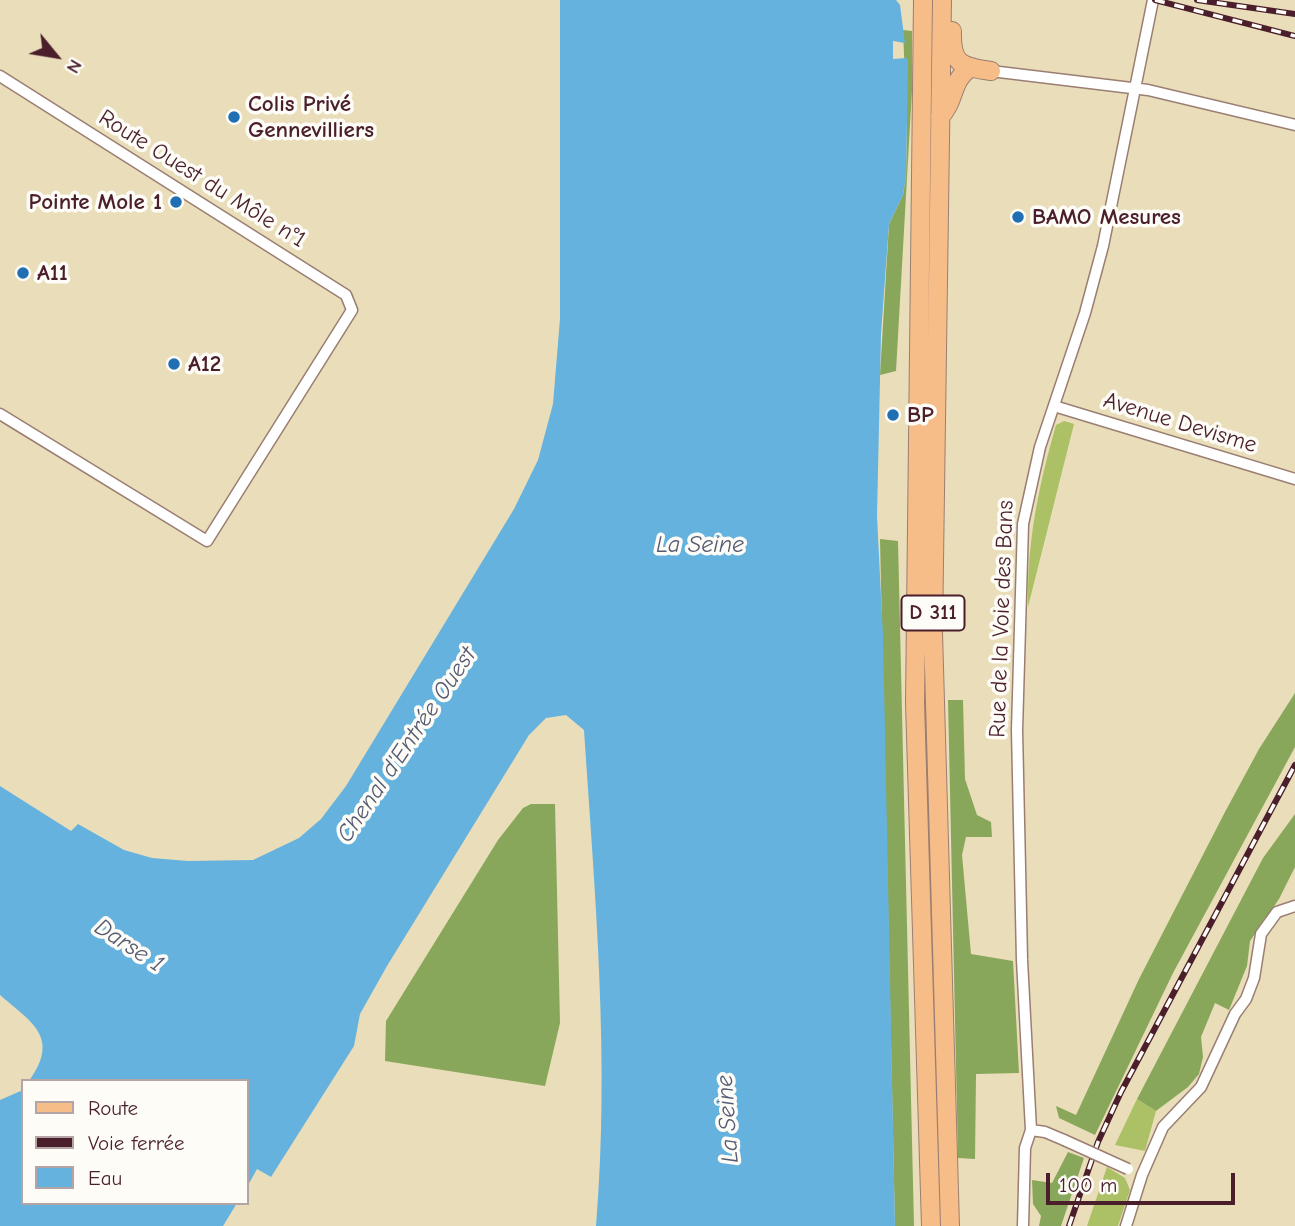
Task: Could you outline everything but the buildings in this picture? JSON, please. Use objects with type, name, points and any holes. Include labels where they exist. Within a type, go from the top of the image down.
[{"type":"main road","name":"D 311","points":[[923,0],[915,703],[931,1226]]},
{"type":"main road","name":"D 311","points":[[942,0],[933,632],[950,1226]]},
{"type":"main road","points":[[952,0],[951,49],[955,59],[970,68],[991,71]]},
{"type":"main road","points":[[940,117],[951,105],[955,85],[962,73],[970,68]]},
{"type":"street","name":"Rue de la Voie des Bans","points":[[1023,1226],[1025,1148],[1031,1130],[1022,960],[1018,757],[1023,538],[1028,494],[1104,246],[1153,0]]},
{"type":"street","points":[[991,71],[1137,89],[1295,125]]},
{"type":"street","name":"Route Ouest du Môle n°1","points":[[0,76],[346,295],[351,304],[350,317],[207,541],[0,414]]},
{"type":"street","name":"Avenue Devisme","points":[[1054,406],[1295,479]]},
{"type":"street","points":[[1126,1226],[1142,1175],[1168,1119],[1201,1087],[1235,1014],[1246,999],[1254,978],[1261,934],[1277,912],[1295,906]]},
{"type":"street","points":[[1031,1130],[1045,1132],[1142,1175]]},
{"type":"green space","points":[[903,30],[912,31],[912,90],[896,371],[880,375],[889,224],[903,195],[906,176]]},
{"type":"green space","points":[[1064,421],[1074,424],[1028,607],[1029,560],[1039,493],[1056,425]]},
{"type":"green space","points":[[880,539],[898,541],[914,1226],[895,1226]]},
{"type":"green space","points":[[1295,693],[1295,747],[1173,973],[1095,1135],[1059,1118],[1056,1106],[1076,1115],[1139,979],[1225,812],[1259,749]]},
{"type":"green space","points":[[948,700],[963,700],[965,779],[977,815],[991,822],[992,837],[966,837],[962,855],[971,954],[1013,961],[1019,1073],[976,1074],[975,1159],[958,1158]]},
{"type":"green space","points":[[531,804],[555,804],[560,1023],[545,1086],[385,1061],[386,1021],[498,840],[523,808]]},
{"type":"green space","points":[[1295,814],[1295,867],[1279,899],[1250,941],[1247,966],[1229,1010],[1215,1003],[1201,1037],[1203,1057],[1199,1074],[1188,1087],[1156,1111],[1137,1099],[1263,858]]},
{"type":"green space","points":[[1137,1099],[1156,1111],[1145,1151],[1115,1145]]},
{"type":"green space","points":[[1068,1152],[1084,1158],[1061,1226],[1039,1226],[1041,1216],[1033,1204],[1032,1180],[1052,1183]]},
{"type":"green space","points":[[1107,1167],[1125,1178],[1130,1190],[1118,1226],[1087,1226]]},
{"type":"water","name":"La Seine","points":[[560,0],[896,0],[900,5],[905,43],[893,41],[893,59],[907,58],[908,64],[906,176],[903,195],[889,224],[881,334],[877,516],[883,636],[895,1226],[596,1226],[602,1101],[596,916],[584,730],[566,715],[546,718],[529,735],[387,966],[360,1014],[354,1046],[271,1177],[257,1169],[248,1185],[248,1079],[30,1079],[38,1066],[42,1042],[31,1022],[0,995],[0,786],[71,831],[78,824],[124,850],[152,858],[188,861],[253,860],[299,838],[321,819],[346,786],[514,509],[538,460],[553,404],[560,319]]},
{"type":"water","points":[[21,1091],[21,1205],[236,1205],[223,1226],[0,1226],[0,1100]]},
{"type":"railway","points":[[1155,0],[1295,36]]},
{"type":"railway","points":[[1197,0],[1295,14]]},
{"type":"railway","points":[[1069,1226],[1098,1142],[1121,1092],[1295,765]]},
{"type":"place","name":"Colis Privé Gennevilliers","points":[[234,117]]},
{"type":"place","name":"Pointe Mole 1","points":[[176,202]]},
{"type":"place","name":"BAMO Mesures","points":[[1018,217]]},
{"type":"place","name":"A11","points":[[23,273]]},
{"type":"place","name":"A12","points":[[174,364]]},
{"type":"place","name":"BP","points":[[893,415]]},
{"type":"water label","name":"Chenal d'Entrée Ouest","points":[[407,745]]},
{"type":"water label","name":"Darse 1","points":[[129,946]]}]
